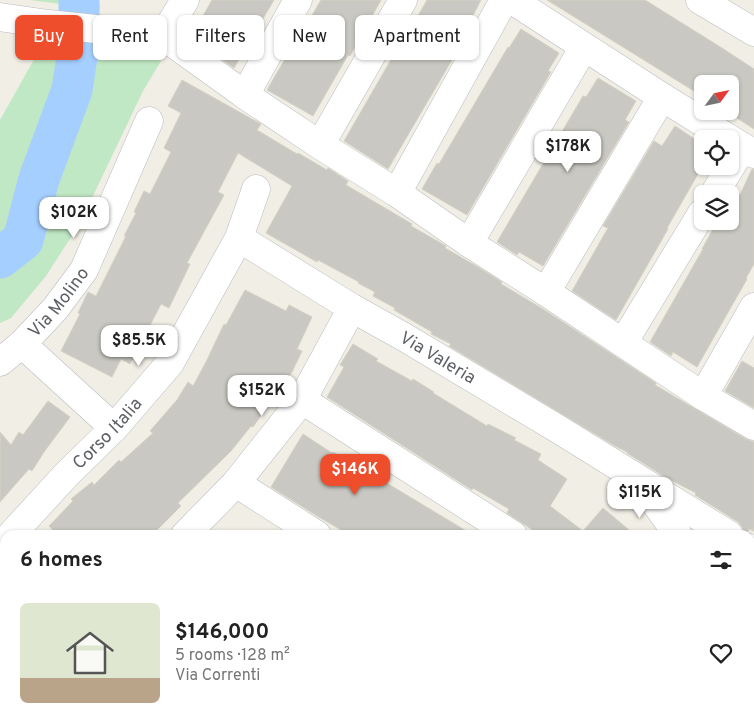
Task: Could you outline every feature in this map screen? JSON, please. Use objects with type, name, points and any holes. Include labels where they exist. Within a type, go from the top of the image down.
[{"type":"street","points":[[167,29],[185,0]]},
{"type":"street","points":[[245,95],[298,0]]},
{"type":"street","points":[[320,145],[403,0]]},
{"type":"street","points":[[397,193],[504,0]]},
{"type":"street","points":[[512,0],[748,150],[721,185]]},
{"type":"street","points":[[700,0],[754,32]]},
{"type":"street","points":[[0,17],[93,29]]},
{"type":"street","points":[[167,39],[245,95],[320,145],[397,193],[469,243],[703,396],[754,426]]},
{"type":"street","points":[[469,243],[584,47]]},
{"type":"street","points":[[546,292],[662,97]]},
{"type":"street","name":"Via Molino","points":[[0,362],[22,344],[55,309],[84,270],[149,121]]},
{"type":"street","name":"Corso Italia","points":[[16,530],[67,474],[114,428],[170,363],[239,238],[256,189]]},
{"type":"street","points":[[623,343],[694,226]]},
{"type":"street","name":"Via Valeria","points":[[239,238],[352,308],[510,400],[722,530]]},
{"type":"street","points":[[703,396],[754,307]]},
{"type":"street","points":[[190,530],[236,483],[302,400],[352,308]]},
{"type":"street","points":[[22,344],[114,428]]},
{"type":"street","points":[[302,400],[505,530]]},
{"type":"street","name":"Via Valeria","points":[[637,478],[674,530]]},
{"type":"street","points":[[236,483],[309,530]]},
{"type":"green space","points":[[30,0],[99,0],[100,9]]},
{"type":"green space","points":[[83,45],[93,46],[93,60],[162,60],[143,91],[80,223],[46,276],[11,318],[0,323],[0,120],[34,60],[83,60]]},
{"type":"building","points":[[212,0],[274,0],[264,17],[264,15],[203,15]]},
{"type":"building","points":[[321,0],[381,0],[373,15],[355,15],[355,47],[350,56],[348,55],[313,116],[267,90],[284,60],[345,60],[345,15],[312,15]]},
{"type":"building","points":[[427,0],[481,0],[473,15],[418,15]]},
{"type":"building","points":[[547,0],[645,0],[754,69],[754,129],[739,119],[739,75],[694,75],[694,91]]},
{"type":"building","points":[[521,29],[559,53],[548,71],[551,72],[467,215],[422,189],[437,163],[439,164],[508,47]]},
{"type":"building","points":[[223,60],[239,60],[234,68]]},
{"type":"building","points":[[391,60],[452,60],[388,169],[344,141]]},
{"type":"building","points":[[598,78],[636,101],[625,120],[629,122],[543,266],[519,252],[517,255],[497,242],[583,96],[586,97]]},
{"type":"building","points":[[182,80],[261,124],[257,130],[297,154],[327,170],[328,168],[348,181],[346,185],[412,224],[411,226],[446,246],[445,248],[502,282],[501,284],[543,309],[656,383],[655,385],[754,442],[754,530],[743,530],[738,522],[695,495],[696,493],[665,477],[627,452],[449,346],[451,344],[431,334],[432,332],[373,296],[375,292],[359,282],[318,260],[317,262],[266,233],[292,186],[238,153],[218,192],[224,195],[187,263],[190,264],[169,308],[161,304],[130,364],[121,359],[112,377],[61,351],[80,314],[78,313],[88,292],[96,296],[126,236],[124,236],[136,213],[134,212],[144,191],[150,194],[171,152],[164,148],[181,113],[168,106]]},
{"type":"building","points":[[675,126],[694,139],[694,175],[697,175],[616,320],[572,291],[608,228],[603,226],[654,141],[662,146]]},
{"type":"building","points":[[752,169],[754,170],[754,264],[697,367],[673,352],[671,356],[650,342],[713,230],[739,230],[740,195]]},
{"type":"building","points":[[245,290],[286,311],[289,305],[312,317],[297,349],[302,351],[292,372],[253,427],[251,426],[231,451],[178,503],[181,506],[157,530],[53,530],[49,526],[73,501],[71,499],[92,482],[94,485],[119,460],[121,462],[153,433],[150,431],[177,400],[188,382],[193,386],[224,324],[226,325]]},
{"type":"building","points":[[353,344],[378,359],[376,361],[412,381],[413,379],[487,426],[488,424],[516,438],[514,440],[541,454],[538,460],[567,479],[550,506],[582,530],[532,530],[507,513],[509,509],[473,488],[472,490],[327,397],[344,367],[340,365]]},
{"type":"building","points":[[742,361],[754,368],[754,408],[725,391]]},
{"type":"building","points":[[48,401],[70,417],[32,471],[29,469],[0,502],[0,432],[11,445],[19,432],[23,435]]},
{"type":"building","points":[[303,434],[332,453],[361,467],[366,459],[385,472],[380,479],[465,530],[341,530],[271,487]]},
{"type":"building","points":[[603,508],[629,530],[584,530]]},
{"type":"waterway","points":[[0,258],[23,240],[39,179],[72,90],[79,43],[79,0]]}]
